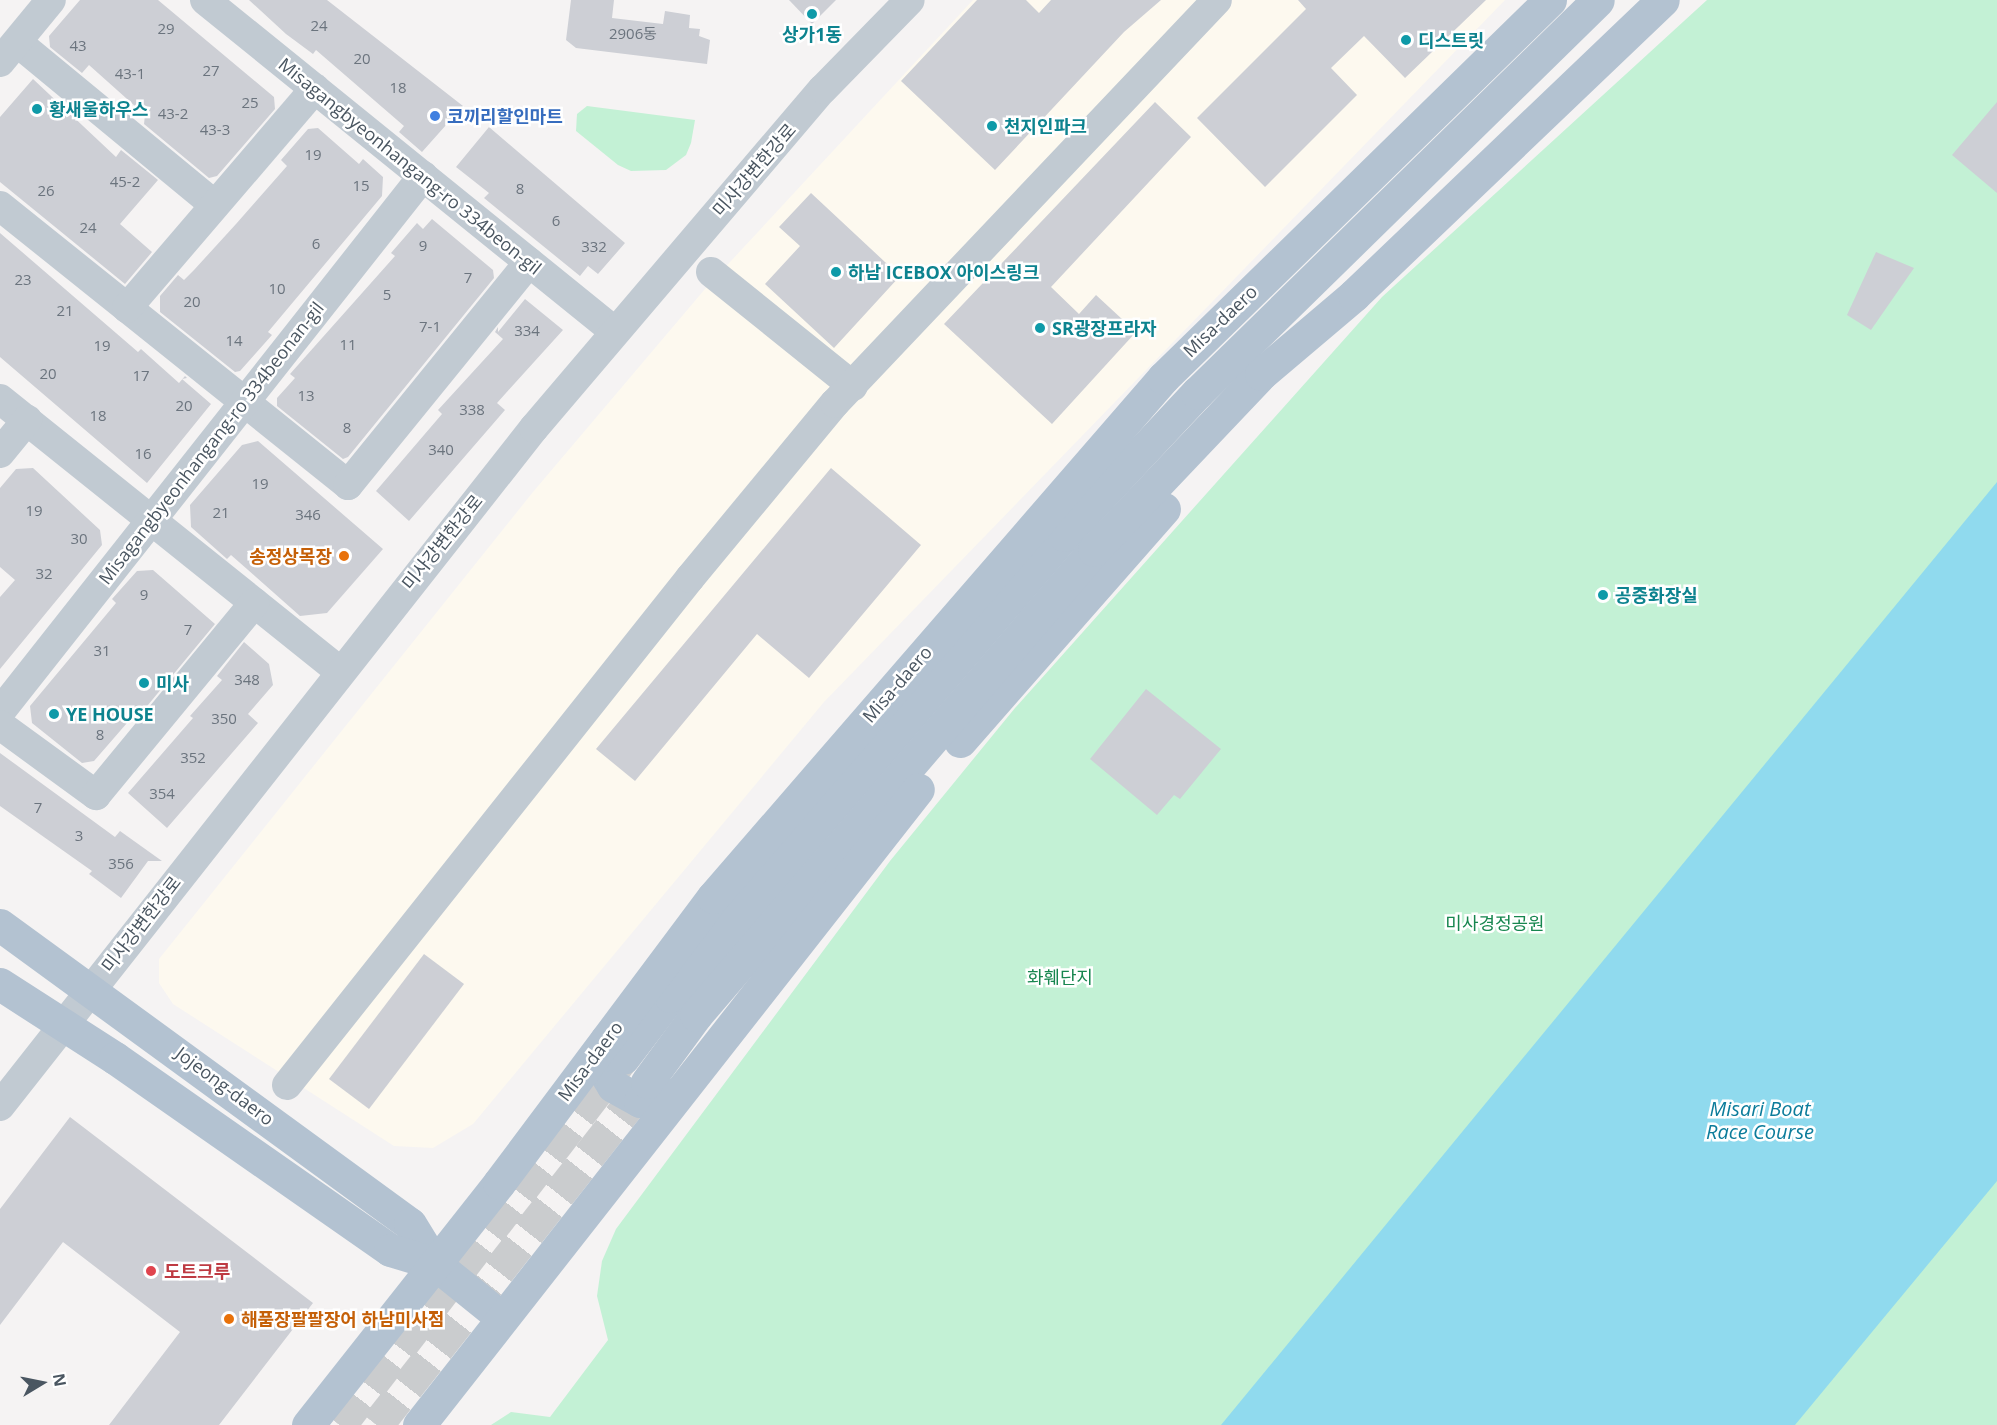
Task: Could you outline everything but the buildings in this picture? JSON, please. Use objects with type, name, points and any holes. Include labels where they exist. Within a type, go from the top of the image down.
[{"type":"main road","name":"Misa-daero","points":[[614,1049],[713,897],[1169,370],[1550,0]]},
{"type":"main road","name":"Misa-daero","points":[[309,1425],[434,1263],[614,1049],[670,996],[1064,536],[1197,393],[1598,0]]},
{"type":"main road","points":[[646,1082],[696,1015],[1094,550],[1261,374],[1354,295],[1663,0]]},
{"type":"main road","points":[[419,1425],[501,1317],[687,1085],[903,807],[1143,531],[1310,352],[1354,295]]},
{"type":"main road","name":"Jojeong-daero","points":[[0,925],[90,988],[410,1224],[434,1263],[501,1317]]},
{"type":"main road","name":"Jojeong-daero","points":[[0,984],[63,1023],[390,1250],[434,1263]]},
{"type":"main road","points":[[614,1049],[604,1071],[613,1086],[640,1101],[660,1100],[687,1085]]},
{"type":"street","points":[[51,0],[8,52],[215,205]]},
{"type":"street","name":"Misagangbyeonhangang-ro 334beon-gil","points":[[204,0],[614,331]]},
{"type":"street","name":"미사강변한강로","points":[[0,1106],[340,670],[614,331],[824,89],[910,0]]},
{"type":"street","points":[[287,1085],[690,578],[853,386],[1217,0]]},
{"type":"street","points":[[127,308],[315,89]]},
{"type":"street","name":"Misagangbyeonhangang-ro 334beonan-gil","points":[[0,712],[150,519],[423,177]]},
{"type":"street","points":[[0,206],[348,485],[529,262]]},
{"type":"street","points":[[711,272],[853,386]]},
{"type":"street","points":[[0,399],[340,670]]},
{"type":"street","points":[[0,453],[27,420]]},
{"type":"street","points":[[0,725],[96,795],[254,603]]},
{"type":"shaded area","points":[[973,0],[1505,0],[824,702],[473,1124],[433,1148],[394,1146],[173,1004],[159,983],[159,959],[533,492],[705,289]]},
{"type":"green space","name":"미사경정공원","points":[[1707,0],[1997,0],[1997,1425],[491,1425],[511,1412],[550,1417],[608,1340],[597,1296],[602,1261],[616,1229],[890,861],[1015,708],[1382,297]]},
{"type":"green space","points":[[587,106],[695,120],[691,143],[686,155],[666,170],[631,171],[618,165],[576,131],[577,114]]},
{"type":"water","name":"Misari Boat Race Course","points":[[1997,482],[1997,1181],[1795,1425],[1221,1425]]},
{"type":"tunnel","points":[[340,1425],[623,1058]]},
{"type":"tunnel","points":[[377,1425],[647,1082]]},
{"type":"place","name":"상가1동","points":[[812,14]]},
{"type":"place","name":"디스트릿","points":[[1406,40]]},
{"type":"place","name":"황새울하우스","points":[[37,109]]},
{"type":"place","name":"코끼리할인마트","points":[[435,116]]},
{"type":"place","name":"천지인파크","points":[[992,126]]},
{"type":"place","name":"하남 ICEBOX 아이스링크","points":[[836,272]]},
{"type":"place","name":"SR광장프라자","points":[[1040,328]]},
{"type":"place","name":"송정상목장","points":[[344,556]]},
{"type":"place","name":"공중화장실","points":[[1603,595]]},
{"type":"place","name":"미사","points":[[144,683]]},
{"type":"place","name":"YE HOUSE","points":[[54,714]]},
{"type":"place","name":"도트크루","points":[[151,1271]]},
{"type":"place","name":"해품장팔팔장어 하남미사점","points":[[229,1319]]},
{"type":"park label","name":"화훼단지","points":[[1060,977]]}]
